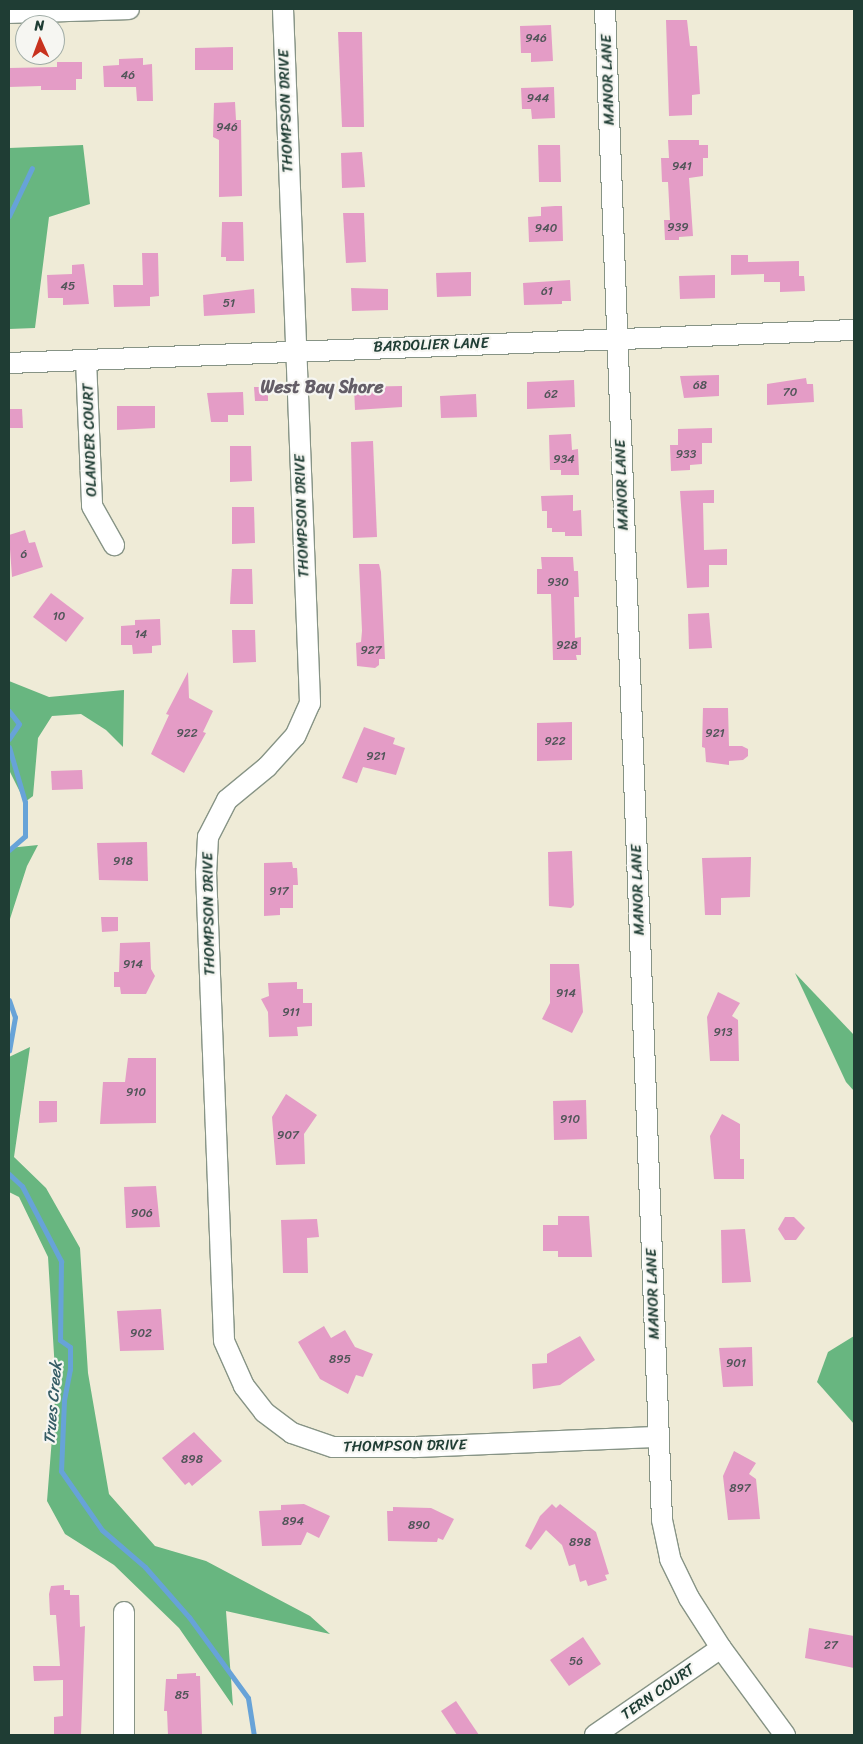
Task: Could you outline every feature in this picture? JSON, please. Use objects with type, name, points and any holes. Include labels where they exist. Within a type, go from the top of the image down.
[{"type":"street","points":[[9,13],[129,9]]},
{"type":"street","name":"THOMPSON DRIVE","points":[[283,9],[310,703],[295,736],[267,767],[227,800],[208,837],[206,871],[224,1341],[244,1386],[264,1412],[292,1433],[333,1447],[414,1448],[657,1437]]},
{"type":"street","name":"MANOR LANE","points":[[605,9],[657,1437],[662,1520],[670,1559],[689,1598],[721,1648],[785,1735]]},
{"type":"street","name":"BARDOLIER LANE","points":[[9,363],[854,330]]},
{"type":"street","name":"OLANDER COURT","points":[[86,360],[92,506],[114,545]]},
{"type":"street","points":[[124,1612],[124,1735]]},
{"type":"street","name":"TERN COURT","points":[[595,1735],[721,1648]]},
{"type":"green space","points":[[83,145],[90,204],[49,217],[35,328],[9,329],[9,148]]},
{"type":"green space","points":[[9,681],[49,697],[124,690],[123,747],[106,730],[81,714],[52,716],[38,738],[33,796],[25,802],[9,770]]},
{"type":"green space","points":[[38,845],[27,866],[9,922],[9,848]]},
{"type":"green space","points":[[795,973],[854,1035],[854,1091],[846,1082]]},
{"type":"green space","points":[[30,1047],[14,1157],[46,1188],[80,1248],[88,1373],[109,1494],[155,1546],[206,1561],[310,1616],[330,1634],[226,1611],[233,1706],[179,1628],[114,1565],[65,1534],[47,1501],[56,1387],[48,1257],[19,1197],[9,1192],[9,1057]]},
{"type":"green space","points":[[854,1336],[854,1424],[817,1382],[828,1352]]},
{"type":"building","points":[[666,20],[687,20],[690,46],[697,46],[700,94],[692,95],[692,115],[669,116]]},
{"type":"building","points":[[551,25],[553,61],[531,62],[531,53],[521,53],[520,26]]},
{"type":"building","points":[[338,32],[362,32],[364,127],[342,127]]},
{"type":"building","points":[[233,47],[233,70],[195,70],[195,48]]},
{"type":"building","points":[[143,58],[143,65],[152,64],[153,101],[137,101],[136,87],[104,87],[103,66],[119,65],[119,59]]},
{"type":"building","points":[[65,62],[82,62],[82,79],[76,79],[76,90],[41,90],[41,86],[9,87],[9,68],[57,67],[57,65],[65,65]]},
{"type":"building","points":[[554,87],[555,118],[532,119],[531,109],[522,109],[521,88]]},
{"type":"building","points":[[235,102],[236,120],[241,120],[242,196],[219,197],[219,140],[213,137],[214,103]]},
{"type":"building","points":[[668,140],[699,140],[699,145],[708,145],[708,158],[703,158],[703,176],[689,178],[693,236],[679,237],[679,240],[665,240],[664,220],[670,220],[668,182],[662,182],[661,158],[669,158]]},
{"type":"building","points":[[538,145],[560,145],[561,182],[539,182]]},
{"type":"building","points":[[362,152],[365,187],[342,188],[341,153]]},
{"type":"building","points":[[562,206],[563,241],[529,242],[528,217],[541,216],[541,207]]},
{"type":"building","points":[[343,213],[364,213],[366,262],[346,263]]},
{"type":"building","points":[[222,222],[243,222],[244,261],[226,261],[226,257],[221,257]]},
{"type":"building","points":[[142,253],[158,253],[159,296],[150,297],[150,306],[114,307],[113,285],[143,285]]},
{"type":"building","points":[[731,255],[748,255],[748,262],[799,261],[799,276],[804,276],[805,291],[780,292],[780,282],[764,282],[764,274],[731,275]]},
{"type":"building","points":[[84,264],[89,304],[63,305],[63,298],[48,298],[47,275],[72,274],[72,265]]},
{"type":"building","points":[[471,272],[471,296],[437,297],[436,273]]},
{"type":"building","points":[[715,275],[715,298],[680,299],[679,276]]},
{"type":"building","points":[[570,280],[571,301],[562,301],[562,304],[524,305],[523,283]]},
{"type":"building","points":[[351,288],[388,289],[388,310],[352,311]]},
{"type":"building","points":[[254,289],[255,313],[204,316],[203,295]]},
{"type":"building","points":[[719,375],[719,396],[684,398],[680,376]]},
{"type":"building","points":[[806,378],[807,384],[813,384],[814,402],[767,405],[767,384]]},
{"type":"building","points":[[574,380],[575,407],[527,409],[527,382]]},
{"type":"building","points":[[402,386],[402,407],[355,410],[354,387]]},
{"type":"building","points":[[254,387],[268,387],[268,401],[255,401]]},
{"type":"building","points":[[243,392],[244,415],[228,415],[228,422],[211,422],[207,393]]},
{"type":"building","points":[[476,394],[477,417],[441,418],[440,396]]},
{"type":"building","points":[[117,406],[155,406],[155,428],[117,430]]},
{"type":"building","points":[[9,409],[22,409],[23,428],[9,428]]},
{"type":"building","points":[[712,428],[712,443],[702,443],[702,464],[690,465],[690,470],[671,471],[670,445],[678,445],[678,429]]},
{"type":"building","points":[[571,434],[572,450],[578,449],[579,475],[561,475],[561,470],[550,470],[549,435]]},
{"type":"building","points":[[373,441],[377,537],[353,538],[351,442]]},
{"type":"building","points":[[230,446],[251,446],[252,481],[230,482]]},
{"type":"building","points":[[714,490],[714,503],[703,503],[704,550],[727,549],[727,565],[709,565],[709,587],[687,588],[680,491]]},
{"type":"building","points":[[573,495],[573,511],[581,510],[582,536],[565,536],[565,532],[552,532],[552,528],[547,528],[547,511],[542,511],[541,496]]},
{"type":"building","points":[[232,507],[254,507],[255,543],[232,544]]},
{"type":"building","points":[[25,530],[29,543],[35,542],[43,567],[12,577],[9,535]]},
{"type":"building","points":[[541,557],[573,557],[574,571],[578,571],[579,597],[574,597],[575,638],[581,637],[581,655],[576,655],[577,660],[553,660],[551,594],[537,594],[537,569],[542,569]]},
{"type":"building","points":[[359,564],[379,564],[381,572],[385,659],[379,659],[379,665],[375,668],[357,666],[356,643],[361,642],[362,631]]},
{"type":"building","points":[[232,569],[252,569],[253,604],[230,604]]},
{"type":"building","points":[[51,593],[84,618],[66,642],[33,617]]},
{"type":"building","points":[[709,613],[712,648],[689,649],[688,614]]},
{"type":"building","points":[[160,619],[161,645],[152,646],[152,653],[133,654],[132,645],[121,645],[121,626],[135,625],[135,620]]},
{"type":"building","points":[[232,630],[255,630],[256,662],[233,663]]},
{"type":"building","points":[[188,672],[189,698],[213,711],[203,732],[206,733],[184,773],[151,754],[169,715],[166,714]]},
{"type":"building","points":[[703,708],[728,708],[729,746],[742,746],[748,749],[748,756],[743,760],[729,761],[729,765],[706,762],[705,748],[702,747]]},
{"type":"building","points":[[572,722],[572,760],[537,761],[537,723]]},
{"type":"building","points":[[364,727],[395,738],[393,744],[405,748],[396,775],[363,767],[357,783],[342,778]]},
{"type":"building","points":[[82,770],[83,789],[52,790],[51,771]]},
{"type":"building","points":[[147,842],[148,881],[99,880],[97,843]]},
{"type":"building","points":[[572,851],[574,905],[571,908],[549,906],[548,852]]},
{"type":"building","points":[[751,857],[750,897],[721,898],[721,915],[705,915],[702,858]]},
{"type":"building","points":[[292,862],[293,868],[297,868],[298,885],[293,885],[293,908],[280,908],[280,915],[264,916],[264,863]]},
{"type":"building","points":[[101,917],[118,917],[118,931],[102,932]]},
{"type":"building","points":[[150,942],[151,969],[155,976],[146,994],[121,994],[120,987],[114,987],[114,972],[119,972],[120,943]]},
{"type":"building","points":[[550,964],[579,964],[583,1012],[572,1033],[542,1019],[550,1003]]},
{"type":"building","points":[[297,982],[297,989],[303,989],[303,1003],[312,1003],[312,1026],[297,1027],[298,1036],[269,1037],[268,1012],[261,999],[269,996],[268,983]]},
{"type":"building","points":[[718,992],[740,1003],[732,1016],[738,1020],[739,1061],[710,1061],[707,1017]]},
{"type":"building","points":[[128,1058],[156,1058],[156,1123],[100,1124],[103,1082],[125,1082]]},
{"type":"building","points":[[286,1094],[317,1115],[304,1134],[305,1164],[276,1165],[272,1117]]},
{"type":"building","points":[[586,1100],[587,1139],[554,1140],[553,1101]]},
{"type":"building","points":[[39,1101],[57,1101],[57,1122],[39,1123]]},
{"type":"building","points":[[722,1114],[740,1124],[740,1159],[744,1159],[744,1179],[714,1179],[710,1136]]},
{"type":"building","points":[[156,1186],[160,1227],[126,1228],[124,1187]]},
{"type":"building","points":[[558,1216],[589,1216],[592,1257],[558,1257],[558,1251],[543,1251],[543,1225],[558,1225]]},
{"type":"building","points":[[785,1217],[794,1217],[805,1228],[796,1240],[785,1240],[778,1229]]},
{"type":"building","points":[[317,1219],[319,1237],[307,1238],[308,1273],[283,1273],[281,1220]]},
{"type":"building","points":[[745,1229],[751,1282],[722,1283],[721,1230]]},
{"type":"building","points":[[161,1309],[164,1350],[120,1351],[117,1311]]},
{"type":"building","points":[[324,1326],[331,1338],[345,1330],[355,1347],[373,1354],[363,1377],[356,1375],[348,1394],[320,1379],[298,1342]]},
{"type":"building","points":[[580,1336],[595,1360],[560,1385],[533,1389],[532,1364],[547,1363],[547,1354]]},
{"type":"building","points":[[752,1347],[753,1386],[723,1387],[719,1348]]},
{"type":"building","points":[[194,1432],[222,1461],[192,1486],[189,1482],[185,1485],[162,1458]]},
{"type":"building","points":[[734,1451],[756,1463],[749,1474],[756,1479],[760,1519],[728,1520],[723,1476]]},
{"type":"building","points":[[304,1504],[330,1516],[319,1538],[307,1532],[301,1545],[262,1546],[259,1511],[281,1510],[281,1505]]},
{"type":"building","points":[[552,1504],[556,1508],[560,1504],[596,1532],[609,1574],[605,1575],[607,1580],[588,1586],[586,1580],[580,1582],[575,1564],[569,1566],[562,1545],[546,1530],[531,1550],[525,1546],[540,1516]]},
{"type":"building","points":[[393,1507],[431,1508],[454,1519],[443,1540],[438,1538],[437,1542],[388,1541],[387,1511],[393,1511]]},
{"type":"building","points":[[64,1585],[64,1590],[70,1590],[70,1595],[79,1595],[80,1627],[85,1626],[81,1735],[54,1735],[54,1717],[63,1716],[63,1680],[34,1681],[33,1666],[60,1666],[56,1615],[50,1615],[49,1594],[51,1586]]},
{"type":"building","points":[[809,1628],[854,1636],[854,1668],[805,1658]]},
{"type":"building","points":[[583,1637],[601,1664],[569,1686],[550,1660]]},
{"type":"building","points":[[196,1673],[196,1676],[200,1676],[202,1735],[168,1735],[167,1711],[164,1711],[166,1679],[177,1679],[177,1674]]},
{"type":"building","points":[[456,1701],[479,1735],[457,1735],[441,1711]]},
{"type":"waterway","name":"Trues Creek","points":[[9,216],[32,168]]},
{"type":"waterway","name":"Trues Creek","points":[[9,711],[19,724],[9,739]]},
{"type":"waterway","name":"Trues Creek","points":[[9,747],[25,802],[25,836],[9,850]]},
{"type":"waterway","name":"Trues Creek","points":[[9,1000],[15,1017],[9,1050]]},
{"type":"waterway","name":"Trues Creek","points":[[9,1174],[22,1186],[61,1261],[60,1340],[70,1347],[70,1369],[64,1400],[61,1471],[102,1530],[145,1567],[189,1617],[248,1698],[254,1735]]},
{"type":"district","name":"West Bay Shore","points":[[322,387]]}]
